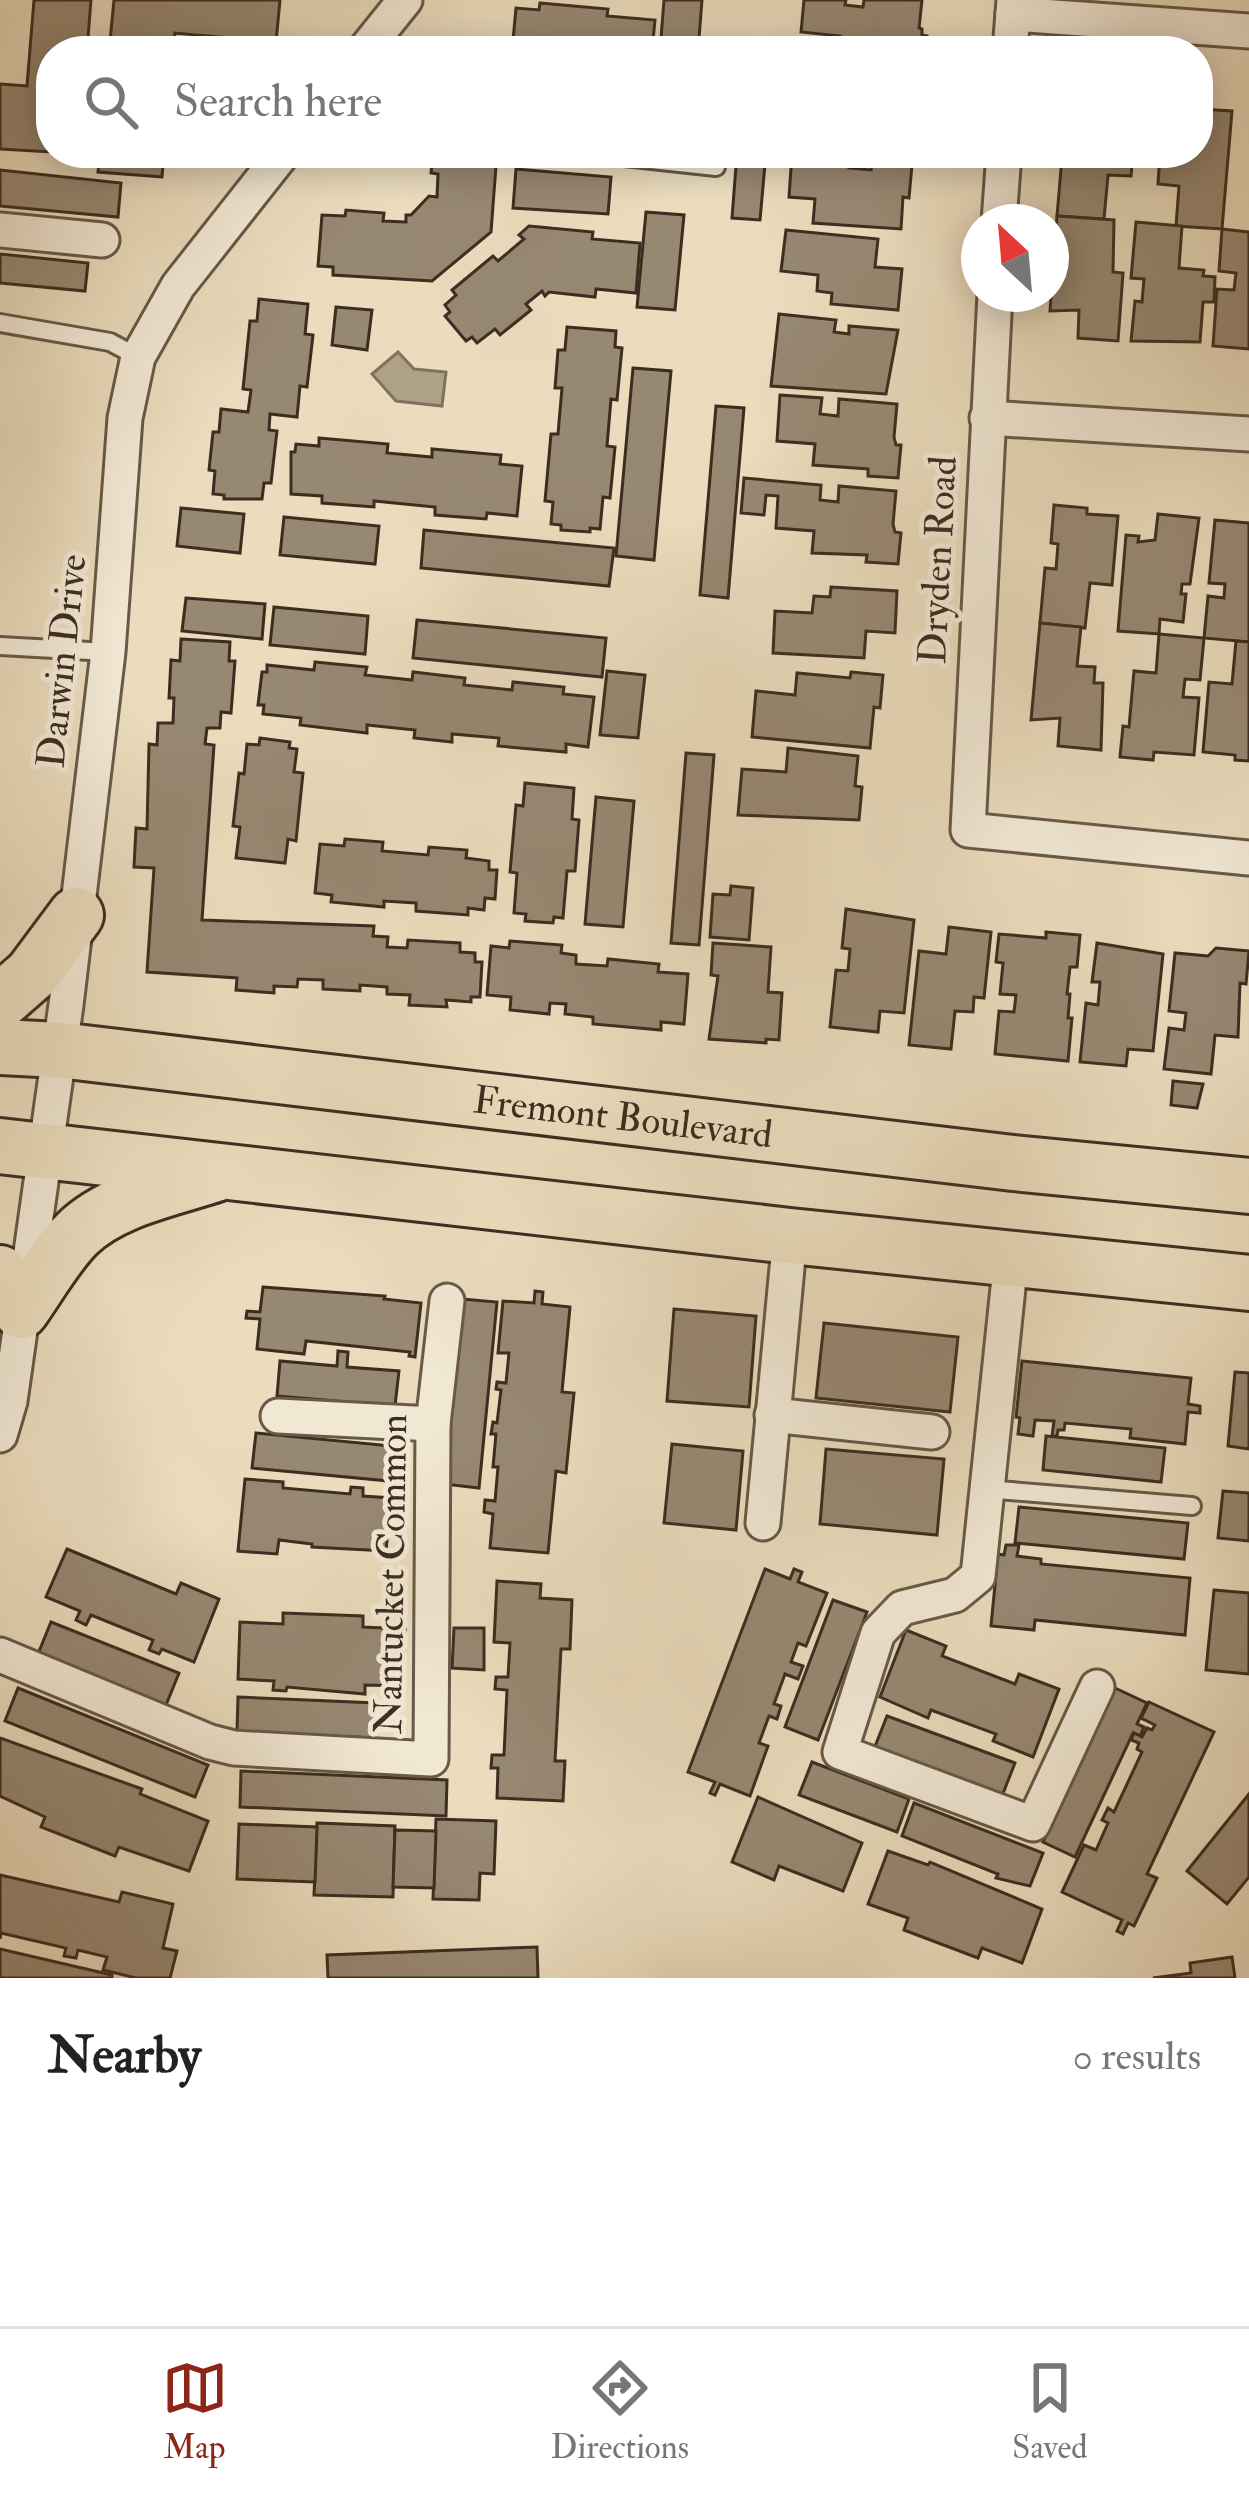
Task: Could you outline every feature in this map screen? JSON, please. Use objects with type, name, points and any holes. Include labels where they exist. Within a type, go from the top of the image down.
[{"type":"main road","points":[[0,1002],[32,974],[76,915]]},
{"type":"main road","name":"Fremont Boulevard","points":[[0,1047],[1249,1186]]},
{"type":"main road","points":[[23,1147],[790,1236],[1249,1283]]},
{"type":"main road","points":[[11,1292],[89,1224],[115,1209],[227,1170]]},
{"type":"street","points":[[376,36],[405,0]]},
{"type":"street","points":[[1013,7],[1249,31]]},
{"type":"street","name":"Darwin Drive","points":[[0,1435],[10,1401],[11,1292],[23,1147],[59,1050],[108,652],[125,418],[138,357],[178,286],[272,168]]},
{"type":"street","points":[[1000,204],[1003,168]]},
{"type":"street","points":[[0,230],[102,240]]},
{"type":"street","name":"Dryden Road","points":[[994,312],[968,830],[1249,858]]},
{"type":"street","points":[[987,418],[1249,434]]},
{"type":"street","points":[[763,1523],[790,1236]]},
{"type":"street","points":[[1011,1259],[977,1576],[956,1595],[902,1608],[878,1633],[840,1752],[1033,1824],[1096,1687]]},
{"type":"street","name":"Nantucket Common","points":[[0,1655],[222,1745],[430,1759],[433,1424],[447,1301]]},
{"type":"street","points":[[772,1415],[932,1432]]},
{"type":"street","points":[[278,1416],[433,1424]]},
{"type":"lane","points":[[0,322],[110,342],[138,357]]},
{"type":"lane","points":[[0,646],[108,652]]},
{"type":"lane","points":[[986,1489],[1192,1506]]},
{"type":"shaded area","points":[[398,352],[414,369],[446,372],[442,406],[396,401],[372,374]]},
{"type":"building","points":[[34,0],[91,0],[88,36],[36,36],[36,151],[0,149],[0,84],[27,86]]},
{"type":"building","points":[[114,0],[280,0],[277,36],[110,36]]},
{"type":"building","points":[[664,0],[702,0],[699,36],[661,36]]},
{"type":"building","points":[[804,0],[846,0],[845,5],[863,7],[864,0],[922,0],[919,28],[927,36],[840,36],[801,32]]},
{"type":"building","points":[[540,3],[608,9],[607,16],[655,20],[653,36],[513,36],[516,8],[539,10]]},
{"type":"building","points":[[1213,110],[1232,111],[1222,229],[1176,226],[1179,186],[1158,184],[1159,168],[1213,168]]},
{"type":"building","points":[[98,168],[163,168],[162,177],[98,172]]},
{"type":"building","points":[[432,168],[496,168],[491,232],[432,281],[333,275],[333,267],[318,266],[322,215],[345,216],[346,210],[384,213],[383,221],[406,222],[406,215],[429,196],[437,197],[438,174],[431,173]]},
{"type":"building","points":[[736,168],[765,168],[760,220],[732,218]]},
{"type":"building","points":[[791,168],[912,168],[901,229],[813,223],[815,199],[789,197]]},
{"type":"building","points":[[1061,168],[1132,168],[1131,176],[1108,175],[1104,219],[1069,217],[1069,204],[1058,204]]},
{"type":"building","points":[[516,169],[611,177],[608,214],[513,208]]},
{"type":"building","points":[[0,170],[121,183],[118,217],[0,206]]},
{"type":"building","points":[[646,212],[684,215],[675,310],[637,307]]},
{"type":"building","points":[[1069,217],[1114,220],[1113,272],[1123,273],[1118,341],[1078,338],[1079,310],[1069,310]]},
{"type":"building","points":[[1136,222],[1182,226],[1179,268],[1204,270],[1203,276],[1215,277],[1214,302],[1203,302],[1200,342],[1131,341],[1135,301],[1142,302],[1144,279],[1131,278]]},
{"type":"building","points":[[529,226],[593,232],[592,239],[640,243],[636,293],[596,289],[595,297],[549,292],[545,296],[542,291],[526,304],[531,310],[500,335],[495,329],[477,343],[472,337],[466,341],[445,316],[450,312],[445,305],[456,295],[452,290],[493,256],[498,261],[524,239],[519,235]]},
{"type":"building","points":[[1222,229],[1249,232],[1249,349],[1213,346],[1217,289],[1234,290],[1236,273],[1219,271]]},
{"type":"building","points":[[786,230],[878,239],[875,267],[902,269],[898,310],[831,304],[832,293],[817,291],[818,275],[781,271]]},
{"type":"building","points":[[0,254],[88,263],[85,291],[0,283]]},
{"type":"building","points":[[259,299],[308,304],[305,334],[313,335],[307,387],[300,386],[297,417],[270,414],[269,430],[277,431],[271,483],[264,483],[262,499],[224,499],[224,495],[213,494],[215,471],[209,470],[213,432],[219,432],[221,409],[248,412],[251,390],[243,389],[250,321],[257,321]]},
{"type":"building","points":[[336,307],[372,310],[367,350],[332,345]]},
{"type":"building","points":[[779,314],[836,320],[834,332],[849,334],[849,326],[898,330],[886,394],[771,386]]},
{"type":"building","points":[[567,327],[616,331],[615,347],[622,348],[607,446],[615,447],[610,498],[603,497],[600,529],[590,528],[590,532],[561,530],[561,525],[551,524],[553,502],[545,501],[551,434],[558,434],[562,388],[555,388],[558,350],[565,350]]},
{"type":"building","points":[[633,368],[671,371],[654,560],[616,556]]},
{"type":"building","points":[[780,395],[822,398],[820,414],[838,416],[839,399],[897,404],[898,478],[868,476],[868,469],[813,465],[815,444],[777,441]]},
{"type":"building","points":[[716,406],[744,408],[728,598],[700,595]]},
{"type":"building","points":[[319,438],[388,444],[387,453],[432,457],[432,449],[501,455],[500,464],[522,466],[517,516],[435,515],[435,507],[374,501],[374,507],[322,503],[322,496],[291,494],[291,452],[296,444],[319,446]]},
{"type":"building","points":[[744,478],[821,485],[820,500],[838,502],[839,486],[896,491],[893,524],[895,532],[901,533],[898,564],[866,562],[867,555],[812,553],[814,531],[776,528],[778,496],[766,495],[764,515],[741,513]]},
{"type":"building","points":[[1054,505],[1118,516],[1112,585],[1090,583],[1085,628],[1040,623],[1045,568],[1056,569],[1058,544],[1051,543]]},
{"type":"building","points":[[181,508],[244,514],[240,553],[177,546]]},
{"type":"building","points":[[1158,514],[1199,518],[1190,584],[1182,584],[1181,594],[1186,594],[1183,622],[1160,619],[1159,634],[1118,631],[1126,535],[1139,536],[1138,542],[1155,540]]},
{"type":"building","points":[[284,517],[379,526],[375,564],[280,555]]},
{"type":"building","points":[[1215,520],[1249,523],[1249,642],[1204,638],[1208,596],[1224,598],[1225,584],[1209,583]]},
{"type":"building","points":[[424,530],[614,548],[609,586],[421,568]]},
{"type":"building","points":[[831,587],[897,591],[895,633],[866,631],[864,658],[773,653],[775,611],[812,613],[814,596],[830,597]]},
{"type":"building","points":[[186,598],[265,604],[262,639],[182,631]]},
{"type":"building","points":[[274,607],[368,616],[365,654],[270,645]]},
{"type":"building","points":[[417,620],[606,638],[602,677],[413,658]]},
{"type":"building","points":[[1040,623],[1081,627],[1077,666],[1095,667],[1094,683],[1103,683],[1101,750],[1058,746],[1060,718],[1031,720]]},
{"type":"building","points":[[1159,634],[1204,638],[1200,680],[1185,679],[1183,697],[1199,698],[1194,755],[1154,752],[1153,760],[1120,757],[1123,726],[1129,727],[1134,671],[1156,673]]},
{"type":"building","points":[[181,639],[230,642],[229,661],[235,661],[231,713],[221,712],[220,728],[207,728],[205,744],[214,745],[202,920],[374,926],[373,936],[388,937],[387,947],[407,948],[408,940],[460,943],[460,952],[475,953],[475,962],[482,962],[480,997],[471,997],[471,1002],[446,1000],[447,1007],[409,1005],[410,995],[387,994],[387,987],[323,989],[323,980],[298,979],[297,987],[274,986],[274,993],[236,990],[237,978],[147,972],[154,868],[134,867],[136,828],[147,829],[149,744],[157,745],[158,723],[173,723],[171,660],[180,661]]},
{"type":"building","points":[[1236,641],[1249,642],[1249,761],[1203,752],[1209,682],[1232,684]]},
{"type":"building","points":[[315,662],[367,667],[365,675],[412,680],[413,672],[465,678],[464,685],[512,690],[513,682],[564,687],[563,694],[594,697],[588,747],[566,744],[566,752],[498,746],[499,738],[452,734],[452,742],[414,738],[415,730],[367,725],[367,733],[300,725],[301,718],[263,714],[264,705],[258,705],[267,665],[314,670]]},
{"type":"building","points":[[607,671],[645,675],[638,738],[600,735]]},
{"type":"building","points":[[851,672],[883,675],[870,748],[752,737],[756,691],[795,695],[797,673],[850,678]]},
{"type":"building","points":[[260,738],[290,742],[289,748],[297,749],[294,772],[303,773],[296,841],[288,839],[285,863],[236,858],[240,827],[233,826],[239,773],[244,774],[247,744],[259,745]]},
{"type":"building","points":[[788,748],[858,756],[859,820],[738,815],[742,769],[786,772]]},
{"type":"building","points":[[686,753],[714,755],[699,945],[671,943]]},
{"type":"building","points":[[525,783],[574,788],[572,819],[579,820],[575,871],[567,871],[563,918],[554,917],[553,923],[525,921],[526,914],[514,913],[517,873],[510,872],[516,805],[523,806]]},
{"type":"building","points":[[596,797],[634,801],[623,927],[585,924]]},
{"type":"building","points":[[345,839],[383,842],[382,851],[428,855],[429,847],[467,850],[466,858],[489,861],[489,870],[497,870],[495,899],[485,898],[484,910],[468,908],[468,915],[416,911],[416,903],[384,901],[384,907],[331,902],[332,895],[315,893],[320,844],[344,846]]},
{"type":"building","points":[[731,886],[753,888],[749,940],[710,937],[713,894],[730,895]]},
{"type":"building","points":[[846,909],[914,920],[904,1013],[880,1011],[878,1032],[830,1027],[836,970],[848,971],[850,949],[842,948]]},
{"type":"building","points":[[949,927],[991,932],[984,998],[974,997],[973,1012],[955,1011],[951,1049],[909,1045],[919,951],[946,954]]},
{"type":"building","points":[[1046,932],[1080,935],[1077,967],[1070,967],[1067,994],[1068,1018],[1072,1018],[1068,1061],[995,1054],[999,1011],[1014,1012],[1016,995],[1000,994],[999,934],[1046,938]]},
{"type":"building","points":[[510,941],[562,945],[561,953],[576,955],[576,964],[607,966],[608,959],[659,964],[658,972],[688,974],[684,1024],[661,1022],[661,1030],[593,1024],[593,1017],[565,1014],[566,1004],[550,1003],[549,1014],[510,1010],[511,997],[487,995],[491,946],[509,948]]},
{"type":"building","points":[[713,943],[771,947],[768,992],[782,993],[779,1040],[709,1039],[718,976],[711,975]]},
{"type":"building","points":[[1097,943],[1163,954],[1153,1051],[1128,1049],[1126,1066],[1080,1062],[1086,1003],[1098,1005],[1100,982],[1092,982]]},
{"type":"building","points":[[1216,948],[1249,951],[1246,984],[1240,983],[1238,1037],[1215,1035],[1211,1074],[1164,1069],[1169,1028],[1184,1030],[1186,1013],[1169,1011],[1175,953],[1208,956]]},
{"type":"building","points":[[1173,1081],[1203,1084],[1197,1108],[1171,1105]]},
{"type":"building","points":[[263,1287],[421,1303],[415,1357],[410,1352],[306,1341],[304,1354],[257,1349],[260,1319],[246,1318],[247,1311],[260,1312]]},
{"type":"building","points":[[535,1291],[543,1292],[542,1304],[570,1307],[562,1392],[574,1393],[566,1473],[556,1471],[548,1553],[490,1548],[493,1514],[484,1512],[485,1500],[495,1501],[498,1467],[493,1467],[496,1434],[491,1434],[501,1390],[496,1389],[497,1382],[506,1383],[509,1353],[498,1353],[503,1301],[534,1303]]},
{"type":"building","points":[[462,1299],[497,1302],[479,1488],[444,1484]]},
{"type":"building","points":[[674,1309],[756,1316],[749,1407],[667,1401]]},
{"type":"building","points":[[824,1323],[958,1337],[950,1412],[816,1398]]},
{"type":"building","points":[[338,1351],[348,1352],[347,1367],[399,1371],[395,1406],[277,1396],[280,1361],[337,1366]]},
{"type":"building","points":[[1022,1361],[1191,1378],[1188,1404],[1200,1406],[1200,1413],[1188,1412],[1185,1444],[1130,1438],[1131,1429],[1065,1423],[1064,1430],[1052,1436],[1054,1421],[1035,1420],[1033,1436],[1018,1434]]},
{"type":"building","points":[[1235,1372],[1249,1373],[1249,1449],[1228,1446]]},
{"type":"building","points":[[256,1433],[392,1446],[389,1481],[252,1468]]},
{"type":"building","points":[[1046,1436],[1165,1448],[1161,1482],[1043,1470]]},
{"type":"building","points":[[672,1444],[743,1451],[736,1530],[664,1523]]},
{"type":"building","points":[[826,1449],[944,1459],[937,1535],[820,1524]]},
{"type":"building","points":[[245,1479],[350,1494],[351,1487],[363,1488],[363,1496],[391,1498],[386,1551],[279,1540],[277,1554],[238,1551]]},
{"type":"building","points":[[1223,1491],[1249,1493],[1249,1541],[1218,1538]]},
{"type":"building","points":[[1019,1507],[1188,1523],[1184,1559],[1015,1543]]},
{"type":"building","points":[[1006,1545],[1019,1545],[1017,1556],[1041,1559],[1041,1564],[1190,1578],[1185,1635],[1035,1620],[1034,1630],[991,1626],[998,1554],[1004,1555]]},
{"type":"building","points":[[67,1549],[176,1594],[181,1583],[219,1599],[194,1662],[162,1649],[159,1654],[149,1650],[153,1640],[91,1615],[86,1625],[76,1620],[80,1611],[46,1597]]},
{"type":"building","points":[[765,1569],[790,1579],[794,1569],[802,1572],[798,1582],[827,1593],[806,1646],[798,1643],[791,1662],[803,1666],[798,1679],[785,1674],[774,1704],[781,1706],[777,1719],[769,1716],[759,1743],[768,1746],[750,1796],[720,1784],[715,1795],[710,1793],[715,1782],[688,1772]]},
{"type":"building","points":[[497,1581],[541,1584],[540,1598],[572,1600],[570,1649],[561,1649],[555,1761],[565,1761],[563,1801],[497,1798],[498,1768],[491,1768],[492,1755],[504,1755],[507,1690],[495,1689],[496,1677],[508,1677],[510,1643],[494,1642]]},
{"type":"building","points":[[1214,1590],[1249,1593],[1249,1674],[1206,1670]]},
{"type":"building","points":[[833,1600],[867,1612],[818,1740],[785,1727]]},
{"type":"building","points":[[283,1613],[363,1616],[363,1627],[405,1629],[402,1686],[365,1685],[365,1694],[287,1687],[286,1691],[273,1690],[274,1681],[238,1679],[240,1622],[283,1624]]},
{"type":"building","points":[[51,1622],[179,1673],[166,1705],[38,1654]]},
{"type":"building","points":[[454,1628],[484,1628],[484,1670],[452,1668]]},
{"type":"building","points":[[906,1630],[946,1646],[942,1656],[1015,1684],[1019,1674],[1059,1689],[1033,1757],[993,1741],[996,1734],[931,1710],[928,1718],[880,1697]]},
{"type":"building","points":[[18,1688],[208,1765],[195,1797],[5,1721]]},
{"type":"building","points":[[1115,1688],[1147,1703],[1137,1724],[1144,1727],[1140,1736],[1133,1733],[1075,1857],[1043,1842]]},
{"type":"building","points":[[238,1697],[376,1703],[374,1738],[237,1732]]},
{"type":"building","points":[[1149,1702],[1214,1732],[1147,1874],[1157,1878],[1134,1926],[1128,1923],[1123,1934],[1117,1931],[1122,1920],[1062,1892],[1084,1845],[1096,1850],[1108,1823],[1102,1820],[1108,1808],[1114,1812],[1142,1752],[1137,1749],[1139,1743],[1131,1740],[1134,1733],[1142,1737],[1155,1725],[1141,1718]]},
{"type":"building","points":[[887,1716],[1015,1763],[1002,1796],[874,1749]]},
{"type":"building","points":[[0,1738],[142,1789],[140,1794],[208,1821],[189,1871],[119,1847],[115,1856],[41,1827],[45,1817],[0,1796]]},
{"type":"building","points":[[812,1762],[909,1799],[897,1832],[799,1795]]},
{"type":"building","points":[[241,1771],[447,1780],[446,1816],[240,1807]]},
{"type":"building","points":[[1249,1794],[1249,1877],[1227,1904],[1187,1871]]},
{"type":"building","points":[[758,1797],[862,1843],[843,1891],[779,1866],[774,1880],[732,1862]]},
{"type":"building","points":[[914,1803],[1043,1853],[1030,1886],[996,1878],[998,1874],[902,1836]]},
{"type":"building","points":[[436,1819],[496,1821],[494,1874],[480,1873],[479,1900],[433,1899]]},
{"type":"building","points":[[317,1823],[395,1826],[393,1897],[314,1895]]},
{"type":"building","points":[[239,1824],[317,1827],[315,1882],[237,1879]]},
{"type":"building","points":[[395,1830],[436,1831],[434,1888],[393,1887]]},
{"type":"building","points":[[888,1851],[930,1862],[1042,1909],[1022,1963],[982,1948],[978,1958],[904,1930],[908,1918],[868,1904]]},
{"type":"building","points":[[0,1875],[119,1902],[122,1892],[173,1904],[163,1948],[177,1951],[170,1978],[136,1978],[103,1970],[107,1957],[78,1950],[76,1958],[64,1956],[66,1948],[1,1933],[0,1939]]},
{"type":"building","points":[[537,1947],[538,1978],[328,1978],[327,1955]]},
{"type":"building","points":[[0,1949],[112,1975],[112,1978],[0,1978]]},
{"type":"building","points":[[1232,1957],[1235,1978],[1153,1978],[1191,1973],[1190,1963]]}]
